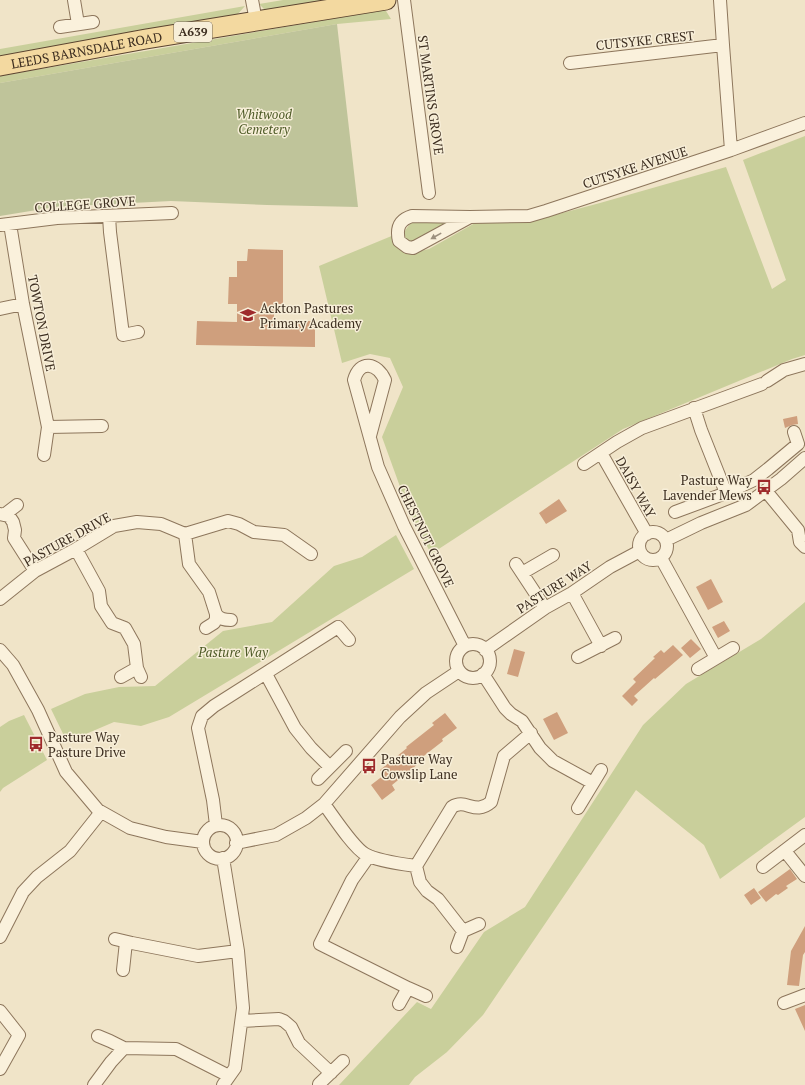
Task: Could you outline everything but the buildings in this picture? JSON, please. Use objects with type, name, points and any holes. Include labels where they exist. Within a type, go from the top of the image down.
[{"type":"main road","name":"LEEDS BARNSDALE ROAD","points":[[0,66],[256,21],[320,5],[386,0]]},
{"type":"street","points":[[74,0],[78,24]]},
{"type":"street","points":[[252,0],[256,21]]},
{"type":"street","name":"ST MARTINS GROVE","points":[[404,0],[429,193]]},
{"type":"street","points":[[720,0],[731,150]]},
{"type":"street","points":[[60,27],[93,22]]},
{"type":"street","name":"CUTSYKE CREST","points":[[570,63],[723,46]]},
{"type":"street","name":"CUTSYKE AVENUE","points":[[470,217],[413,248],[407,247],[399,241],[399,226],[406,218],[412,216],[529,216],[731,150],[805,123]]},
{"type":"street","name":"COLLEGE GROVE","points":[[5,224],[57,218],[172,213]]},
{"type":"street","points":[[109,216],[123,335],[138,332]]},
{"type":"street","name":"TOWTON DRIVE","points":[[5,224],[48,427],[44,455]]},
{"type":"street","points":[[0,309],[23,304]]},
{"type":"street","name":"DAISY WAY","points":[[584,464],[617,442],[642,428],[765,383],[784,370],[805,364]]},
{"type":"street","name":"CHESTNUT GROVE","points":[[370,436],[385,380],[378,369],[367,365],[363,366],[359,370],[354,380],[378,467],[404,526],[465,646]]},
{"type":"street","points":[[694,408],[701,430],[726,493]]},
{"type":"street","points":[[48,427],[105,427]]},
{"type":"street","points":[[675,512],[726,493],[754,480],[798,444],[794,432]]},
{"type":"street","name":"DAISY WAY","points":[[601,453],[647,534]]},
{"type":"street","points":[[666,540],[701,523],[746,505],[766,491],[805,458]]},
{"type":"street","points":[[766,491],[798,530],[800,542],[805,547]]},
{"type":"street","points":[[2,514],[17,505]]},
{"type":"street","points":[[2,514],[9,516],[14,522],[14,538],[35,571]]},
{"type":"street","points":[[231,620],[220,619],[216,614],[209,592],[189,564],[185,534],[228,521],[239,524],[254,532],[284,535],[311,554]]},
{"type":"street","name":"PASTURE DRIVE","points":[[0,599],[35,571],[114,526],[137,522],[161,524],[185,534]]},
{"type":"street","points":[[650,532],[655,532],[663,536],[666,540],[666,552],[661,558],[656,560],[648,559],[640,551],[639,546],[641,540],[647,534],[650,532]]},
{"type":"street","points":[[76,549],[99,591],[101,606],[112,623],[125,628],[134,644],[139,673],[121,677]]},
{"type":"street","name":"PASTURE WAY","points":[[485,650],[544,608],[572,593],[610,567],[640,551]]},
{"type":"street","points":[[544,608],[519,569],[553,554]]},
{"type":"street","points":[[661,558],[716,658]]},
{"type":"street","points":[[572,593],[601,646]]},
{"type":"street","points":[[206,628],[214,623],[216,614]]},
{"type":"street","points":[[216,825],[213,800],[198,728],[202,716],[214,706],[338,627],[349,640]]},
{"type":"street","points":[[578,657],[615,638]]},
{"type":"street","points":[[476,644],[488,654],[489,665],[483,674],[473,678],[468,677],[459,671],[456,658],[458,653],[465,646],[476,644]]},
{"type":"street","points":[[698,669],[733,648]]},
{"type":"street","points":[[0,650],[12,665],[32,698],[66,772],[98,810],[130,828],[166,837],[203,842]]},
{"type":"street","points":[[236,843],[276,836],[306,818],[324,804],[400,717],[426,693],[459,671]]},
{"type":"street","points":[[266,674],[295,728],[311,748],[330,767]]},
{"type":"street","points":[[483,674],[505,708],[522,721],[540,748],[553,761],[593,783]]},
{"type":"street","points":[[463,931],[438,899],[427,891],[420,882],[416,866],[452,807],[456,804],[463,804],[477,808],[491,802],[504,756],[530,733]]},
{"type":"street","points":[[318,779],[346,751]]},
{"type":"street","points":[[578,808],[601,770]]},
{"type":"street","points":[[324,804],[354,844],[364,854],[393,862],[416,866]]},
{"type":"street","points":[[0,937],[23,892],[37,877],[70,851],[101,812]]},
{"type":"street","points":[[216,825],[226,826],[231,829],[234,833],[236,843],[232,853],[228,856],[223,858],[213,858],[203,846],[203,842],[208,830],[216,825]]},
{"type":"street","points":[[763,867],[805,835]]},
{"type":"street","points":[[785,851],[805,876]]},
{"type":"street","points":[[369,856],[352,880],[343,899],[315,941],[426,996]]},
{"type":"street","points":[[98,1036],[124,1048],[176,1049],[226,1081],[235,1068],[243,1008],[238,951],[223,858]]},
{"type":"street","points":[[456,947],[463,931],[479,924]]},
{"type":"street","points":[[122,970],[120,940],[198,956],[238,951]]},
{"type":"street","points":[[399,1004],[408,988]]},
{"type":"street","points":[[784,1003],[805,995]]},
{"type":"street","points":[[0,1011],[19,1035],[0,1070]]},
{"type":"street","points":[[242,1021],[279,1019],[284,1021],[291,1027],[299,1043],[331,1073]]},
{"type":"street","points":[[94,1085],[111,1062],[124,1048]]},
{"type":"street","points":[[319,1084],[342,1061]]},
{"type":"green space","points":[[283,0],[342,0],[267,12],[259,4]]},
{"type":"green space","points":[[245,6],[237,15],[0,60],[0,49]]},
{"type":"green space","points":[[383,10],[386,11],[391,19],[337,24],[0,83],[0,76]]},
{"type":"green space","name":"Whitwood Cemetery","points":[[337,24],[358,207],[171,201],[55,207],[0,216],[0,83]]},
{"type":"green space","points":[[805,136],[805,355],[623,429],[431,554],[407,506],[382,437],[403,387],[390,358],[370,354],[342,363],[319,266],[394,235],[398,247],[408,254],[429,249],[475,223],[532,221],[726,167],[772,289],[786,280],[743,160]]},
{"type":"green space","points":[[412,222],[452,222],[411,243],[406,239],[406,230]]},
{"type":"green space","name":"Pasture Way","points":[[396,535],[414,569],[169,717],[141,726],[114,722],[67,742],[51,709],[85,694],[119,687],[155,686],[223,631],[272,622],[334,566],[362,557]]},
{"type":"green space","points":[[805,602],[805,817],[720,879],[704,845],[636,790],[483,1015],[447,1052],[415,1077],[409,1085],[339,1085],[417,1002],[431,1009],[484,932],[525,907],[643,725],[686,684],[761,639]]},
{"type":"green space","points":[[24,715],[47,760],[3,788],[0,792],[0,727],[9,721]]},
{"type":"place","name":"Ackton Pastures Primary Academy","points":[[248,315]]},
{"type":"place","name":"Pasture Way Lavender Mews","points":[[764,487]]},
{"type":"place","name":"Pasture Way Pasture Drive","points":[[36,744]]},
{"type":"place","name":"Pasture Way Cowslip Lane","points":[[369,766]]}]
